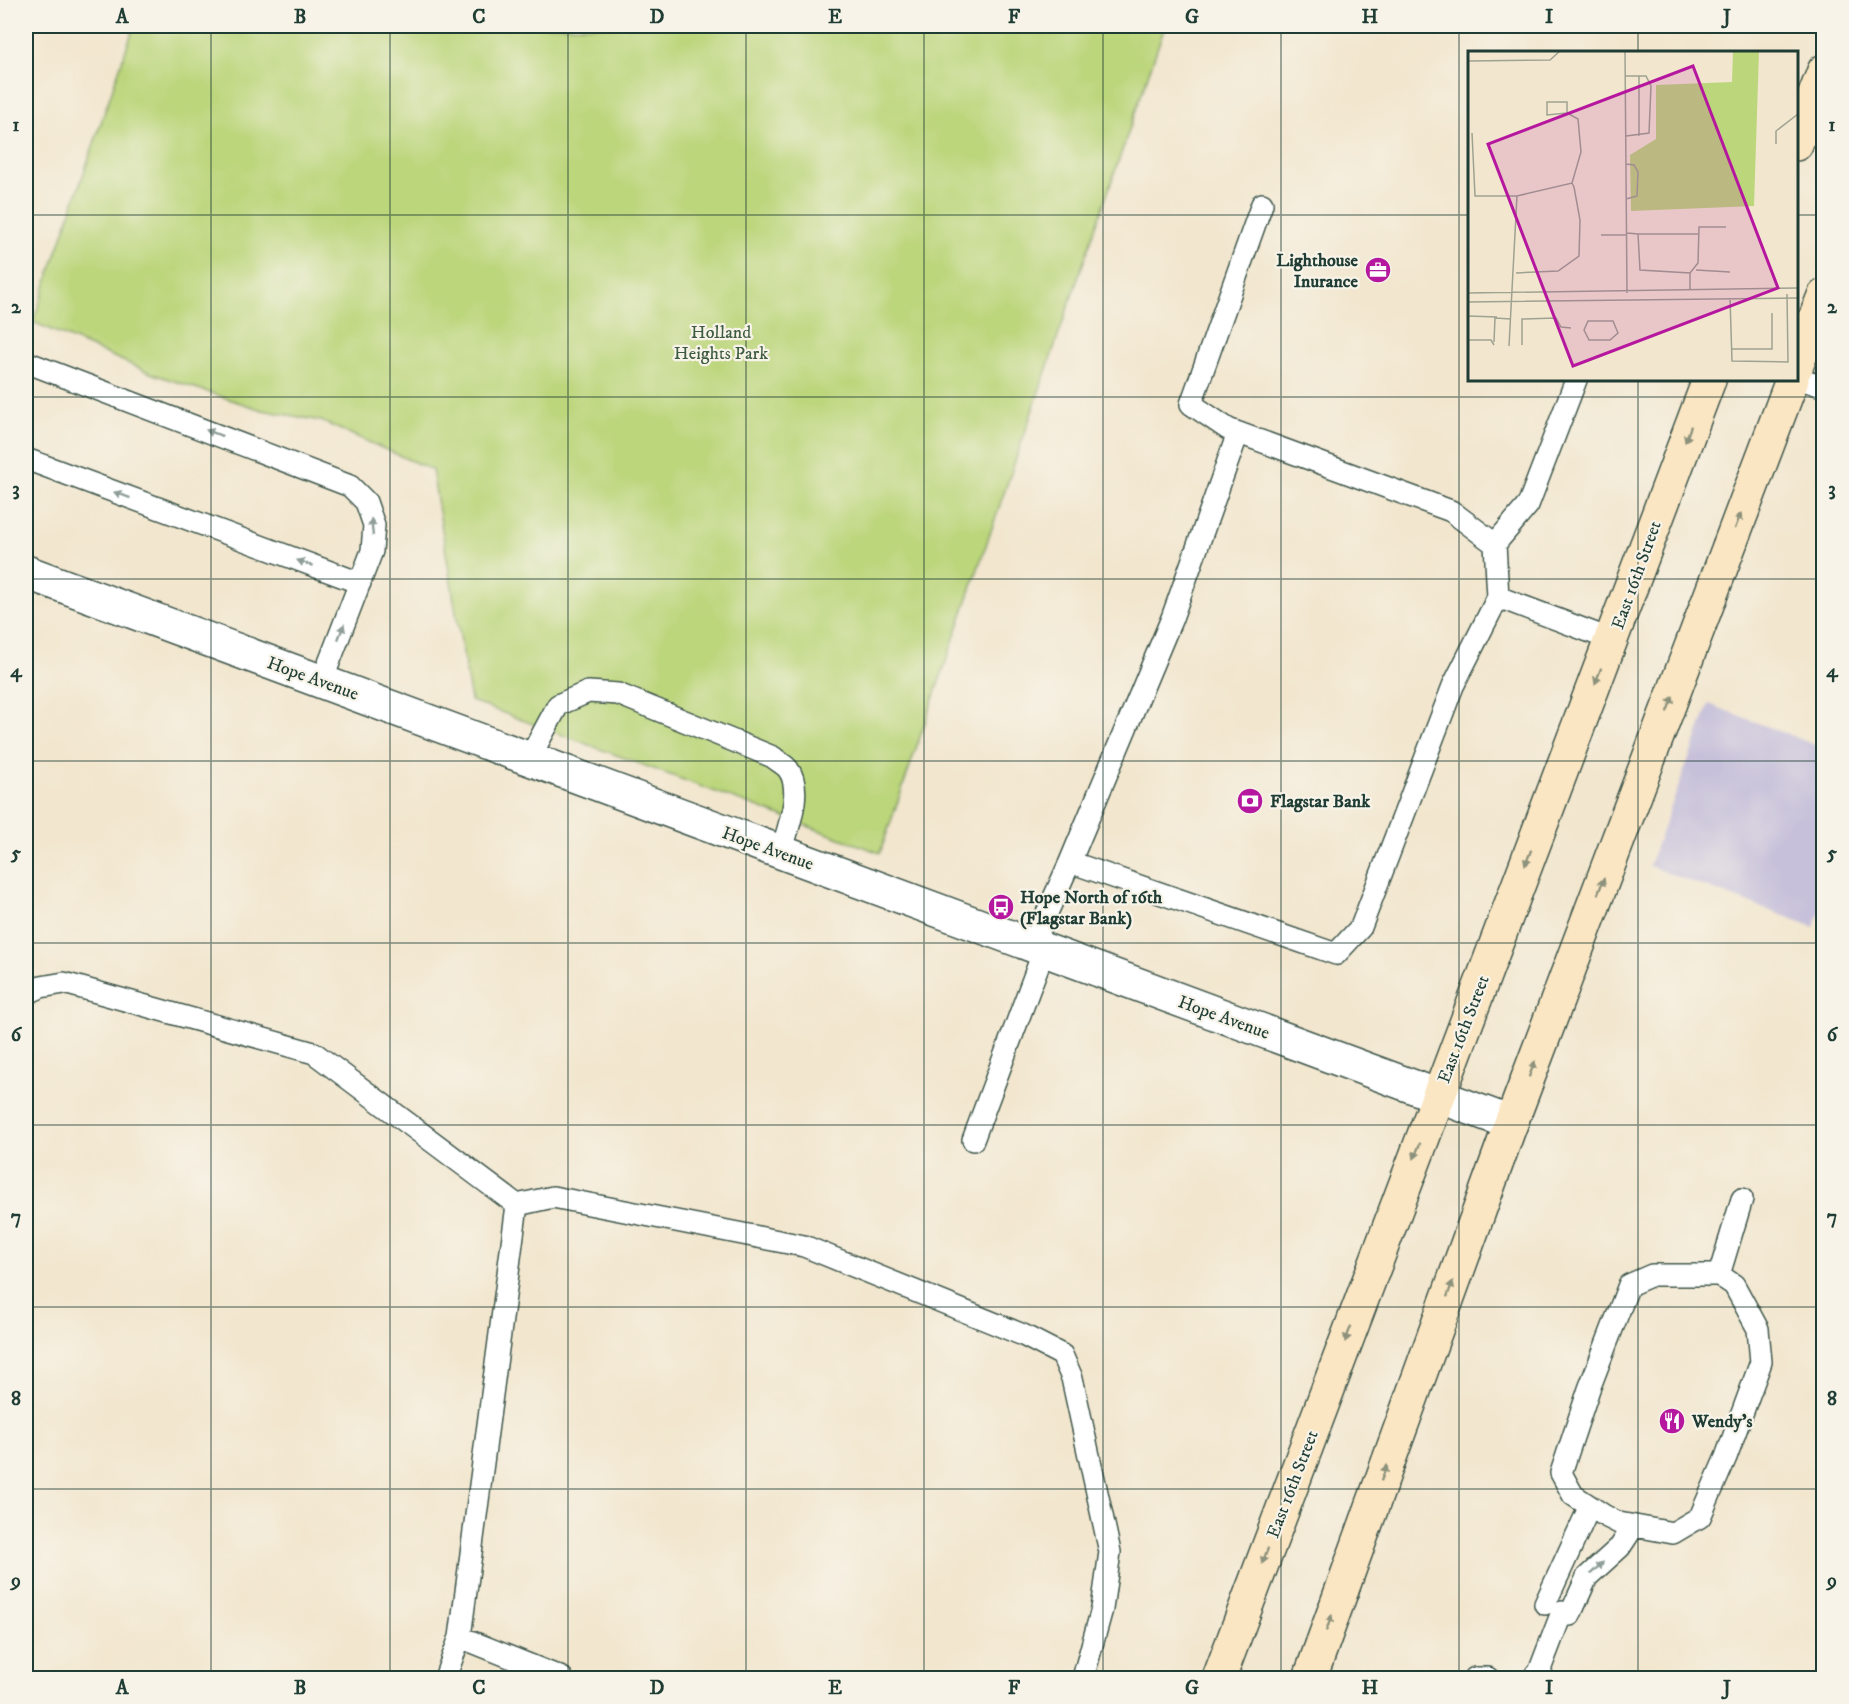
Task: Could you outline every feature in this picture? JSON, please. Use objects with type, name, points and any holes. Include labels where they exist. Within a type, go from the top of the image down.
[{"type":"main road","points":[[1798,141],[1824,71]]},
{"type":"main road","points":[[1798,364],[1824,296]]},
{"type":"main road","name":"East 16th Street","points":[[1219,1678],[1709,381]]},
{"type":"main road","points":[[1310,1678],[1511,1123],[1792,381]]},
{"type":"street","name":"Hope Avenue","points":[[26,572],[1511,1123]]},
{"type":"lane","points":[[1262,204],[1191,404],[1228,429],[1451,511],[1495,544]]},
{"type":"lane","points":[[26,362],[350,486],[366,502],[374,525],[372,552],[322,681]]},
{"type":"lane","points":[[1798,377],[1824,387]]},
{"type":"lane","points":[[1070,862],[1336,954],[1361,927],[1453,686],[1498,597],[1495,544],[1528,505],[1576,381]]},
{"type":"lane","points":[[974,1140],[1038,948],[1070,862],[1172,618],[1238,433]]},
{"type":"lane","points":[[26,459],[360,583]]},
{"type":"lane","points":[[1498,597],[1612,640]]},
{"type":"lane","points":[[529,759],[558,705],[588,692],[618,694],[773,757],[788,770],[794,786],[794,806],[781,853]]},
{"type":"lane","points":[[26,994],[41,987],[64,983],[314,1053],[517,1205],[553,1197],[804,1246],[1023,1335],[1062,1355],[1072,1378],[1110,1552],[1102,1610],[1083,1678]]},
{"type":"lane","points":[[1719,1275],[1742,1199]]},
{"type":"lane","points":[[445,1678],[460,1637],[517,1205]]},
{"type":"lane","points":[[1652,1275],[1719,1275],[1734,1285],[1758,1329],[1761,1362],[1726,1457],[1700,1517],[1673,1533],[1619,1523],[1573,1495],[1561,1473],[1589,1389],[1629,1285],[1652,1275]]},
{"type":"lane","points":[[1533,1678],[1539,1672],[1590,1506]]},
{"type":"lane","points":[[1559,1611],[1587,1577],[1620,1547],[1634,1526]]},
{"type":"lane","points":[[460,1637],[562,1678]]},
{"type":"lane","points":[[1475,1678],[1488,1678]]},
{"type":"shaded area","points":[[1709,704],[1823,748],[1823,904],[1814,927],[1649,866]]},
{"type":"green space","name":"Holland Heights Park","points":[[134,26],[1165,26],[880,853],[471,701],[432,470],[321,421],[262,410],[153,374],[33,322]]},
{"type":"place","name":"Lighthouse Inurance","points":[[1378,270]]},
{"type":"place","name":"Flagstar Bank","points":[[1250,801]]},
{"type":"place","name":"Hope North of 16th (Flagstar Bank)","points":[[1001,907]]},
{"type":"place","name":"Wendy's","points":[[1672,1421]]}]
